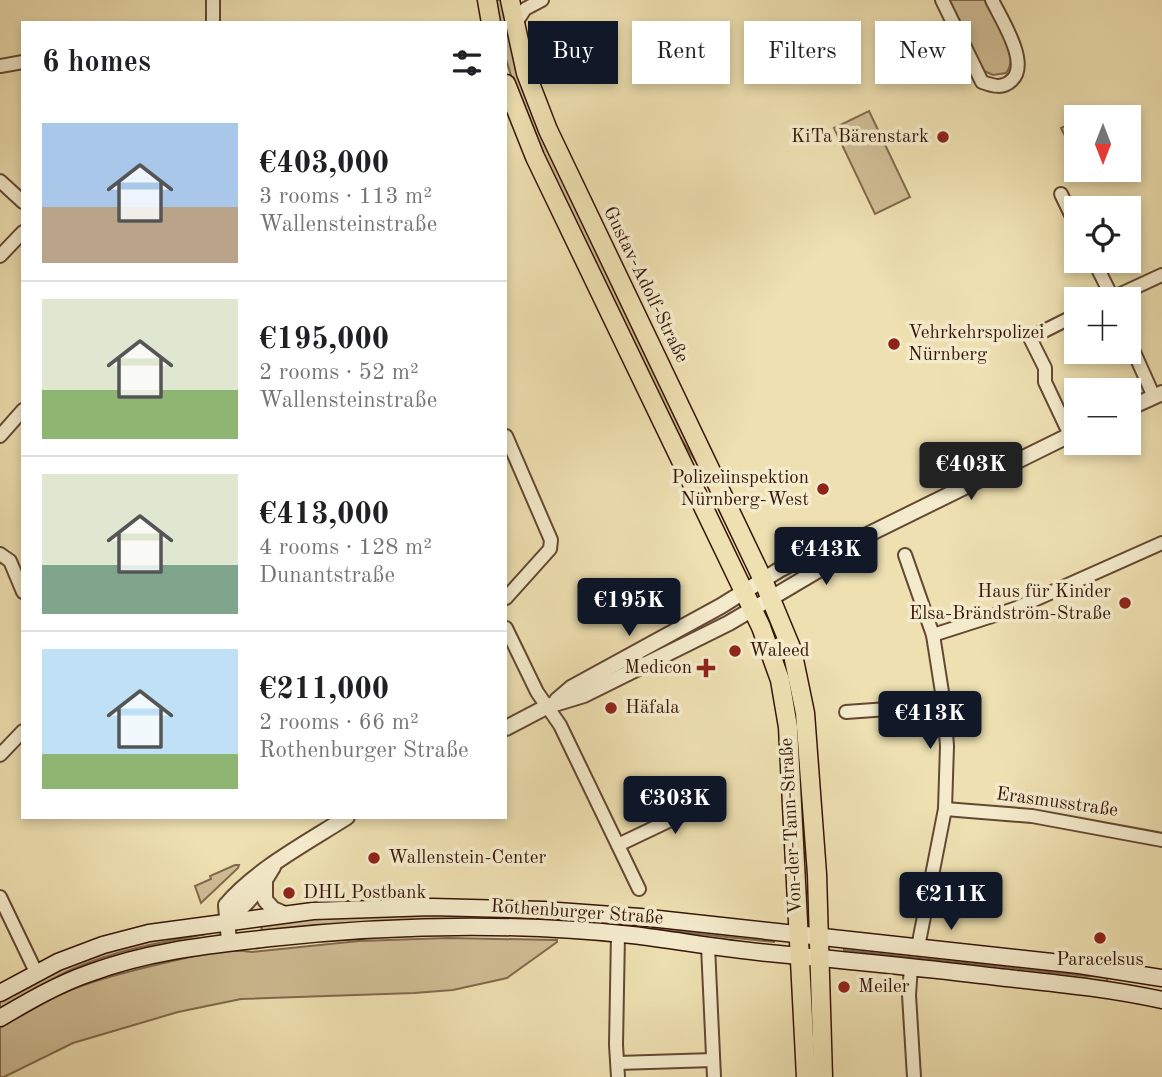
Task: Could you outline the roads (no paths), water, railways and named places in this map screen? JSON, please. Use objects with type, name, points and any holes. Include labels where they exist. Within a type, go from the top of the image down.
[{"type":"main road","points":[[487,0],[491,21]]},
{"type":"main road","name":"Gustav-Adolf-Straße","points":[[510,0],[526,74],[552,138],[763,580]]},
{"type":"main road","points":[[507,90],[536,157],[744,593]]},
{"type":"main road","name":"Von-der-Tann-Straße","points":[[763,580],[792,650],[805,713],[812,791],[823,1077]]},
{"type":"main road","name":"Von-der-Tann-Straße","points":[[744,593],[771,651],[786,712],[806,1077]]},
{"type":"main road","name":"Rothenburger Straße","points":[[0,993],[36,972],[88,950],[118,940],[167,930],[227,921],[351,909],[490,907],[609,914],[819,936],[1113,969],[1162,978]]},
{"type":"main road","name":"Rothenburger Straße","points":[[0,1018],[39,996],[107,967],[167,951],[355,930],[445,926],[618,934],[1101,989],[1162,1000]]},
{"type":"street","points":[[213,0],[213,21]]},
{"type":"street","points":[[514,27],[526,9],[542,0]]},
{"type":"street","points":[[942,0],[982,82],[994,87],[1007,85],[1015,78],[1019,66],[1018,54],[992,0]]},
{"type":"street","points":[[0,66],[21,62]]},
{"type":"street","points":[[0,181],[21,200]]},
{"type":"street","points":[[1061,194],[1064,200]]},
{"type":"street","points":[[0,256],[21,234]]},
{"type":"street","points":[[1136,287],[1162,275]]},
{"type":"street","points":[[1064,322],[1030,338],[1045,368],[1045,382],[1064,417]]},
{"type":"street","points":[[1141,363],[1158,395],[1141,403]]},
{"type":"street","points":[[0,436],[21,412]]},
{"type":"street","points":[[507,438],[551,540],[550,549],[507,597]]},
{"type":"street","points":[[507,727],[548,706],[571,688],[819,549],[857,540],[1064,438]]},
{"type":"street","points":[[548,706],[584,695],[752,610],[827,565],[857,540]]},
{"type":"street","points":[[933,635],[1014,609],[1162,543]]},
{"type":"street","points":[[0,554],[10,561],[21,587]]},
{"type":"street","points":[[905,555],[933,635],[944,705],[947,746],[945,809],[918,947]]},
{"type":"street","points":[[507,630],[537,692],[560,725],[639,889]]},
{"type":"street","points":[[846,712],[944,705]]},
{"type":"street","points":[[0,755],[21,733]]},
{"type":"street","points":[[618,845],[700,806],[714,796]]},
{"type":"street","name":"Erasmusstraße","points":[[945,809],[1032,816],[1162,840]]},
{"type":"street","points":[[229,942],[226,905],[256,875],[343,819]]},
{"type":"street","points":[[227,921],[265,881],[273,866]]},
{"type":"street","points":[[265,881],[265,900],[273,909],[287,915]]},
{"type":"street","points":[[0,897],[36,972]]},
{"type":"street","points":[[618,934],[618,1077]]},
{"type":"street","points":[[708,946],[714,1077]]},
{"type":"street","points":[[911,967],[909,995],[914,1077]]},
{"type":"street","points":[[618,1063],[713,1060]]},
{"type":"place","name":"KiTa Bärenstark","points":[[943,137]]},
{"type":"place","name":"Vehrkehrspolizei Nürnberg","points":[[894,344]]},
{"type":"place","name":"Polizeiinspektion Nürnberg-West","points":[[823,489]]},
{"type":"place","name":"Haus für Kinder Elsa-Brändström-Straße","points":[[1125,603]]},
{"type":"place","name":"Waleed","points":[[735,651]]},
{"type":"place","name":"Medicon","points":[[706,668]]},
{"type":"place","name":"Häfala","points":[[611,708]]},
{"type":"place","name":"Wallenstein-Center","points":[[374,858]]},
{"type":"place","name":"DHL Postbank","points":[[289,893]]},
{"type":"place","name":"Paracelsus","points":[[1100,938]]},
{"type":"place","name":"Meiler","points":[[844,987]]}]
